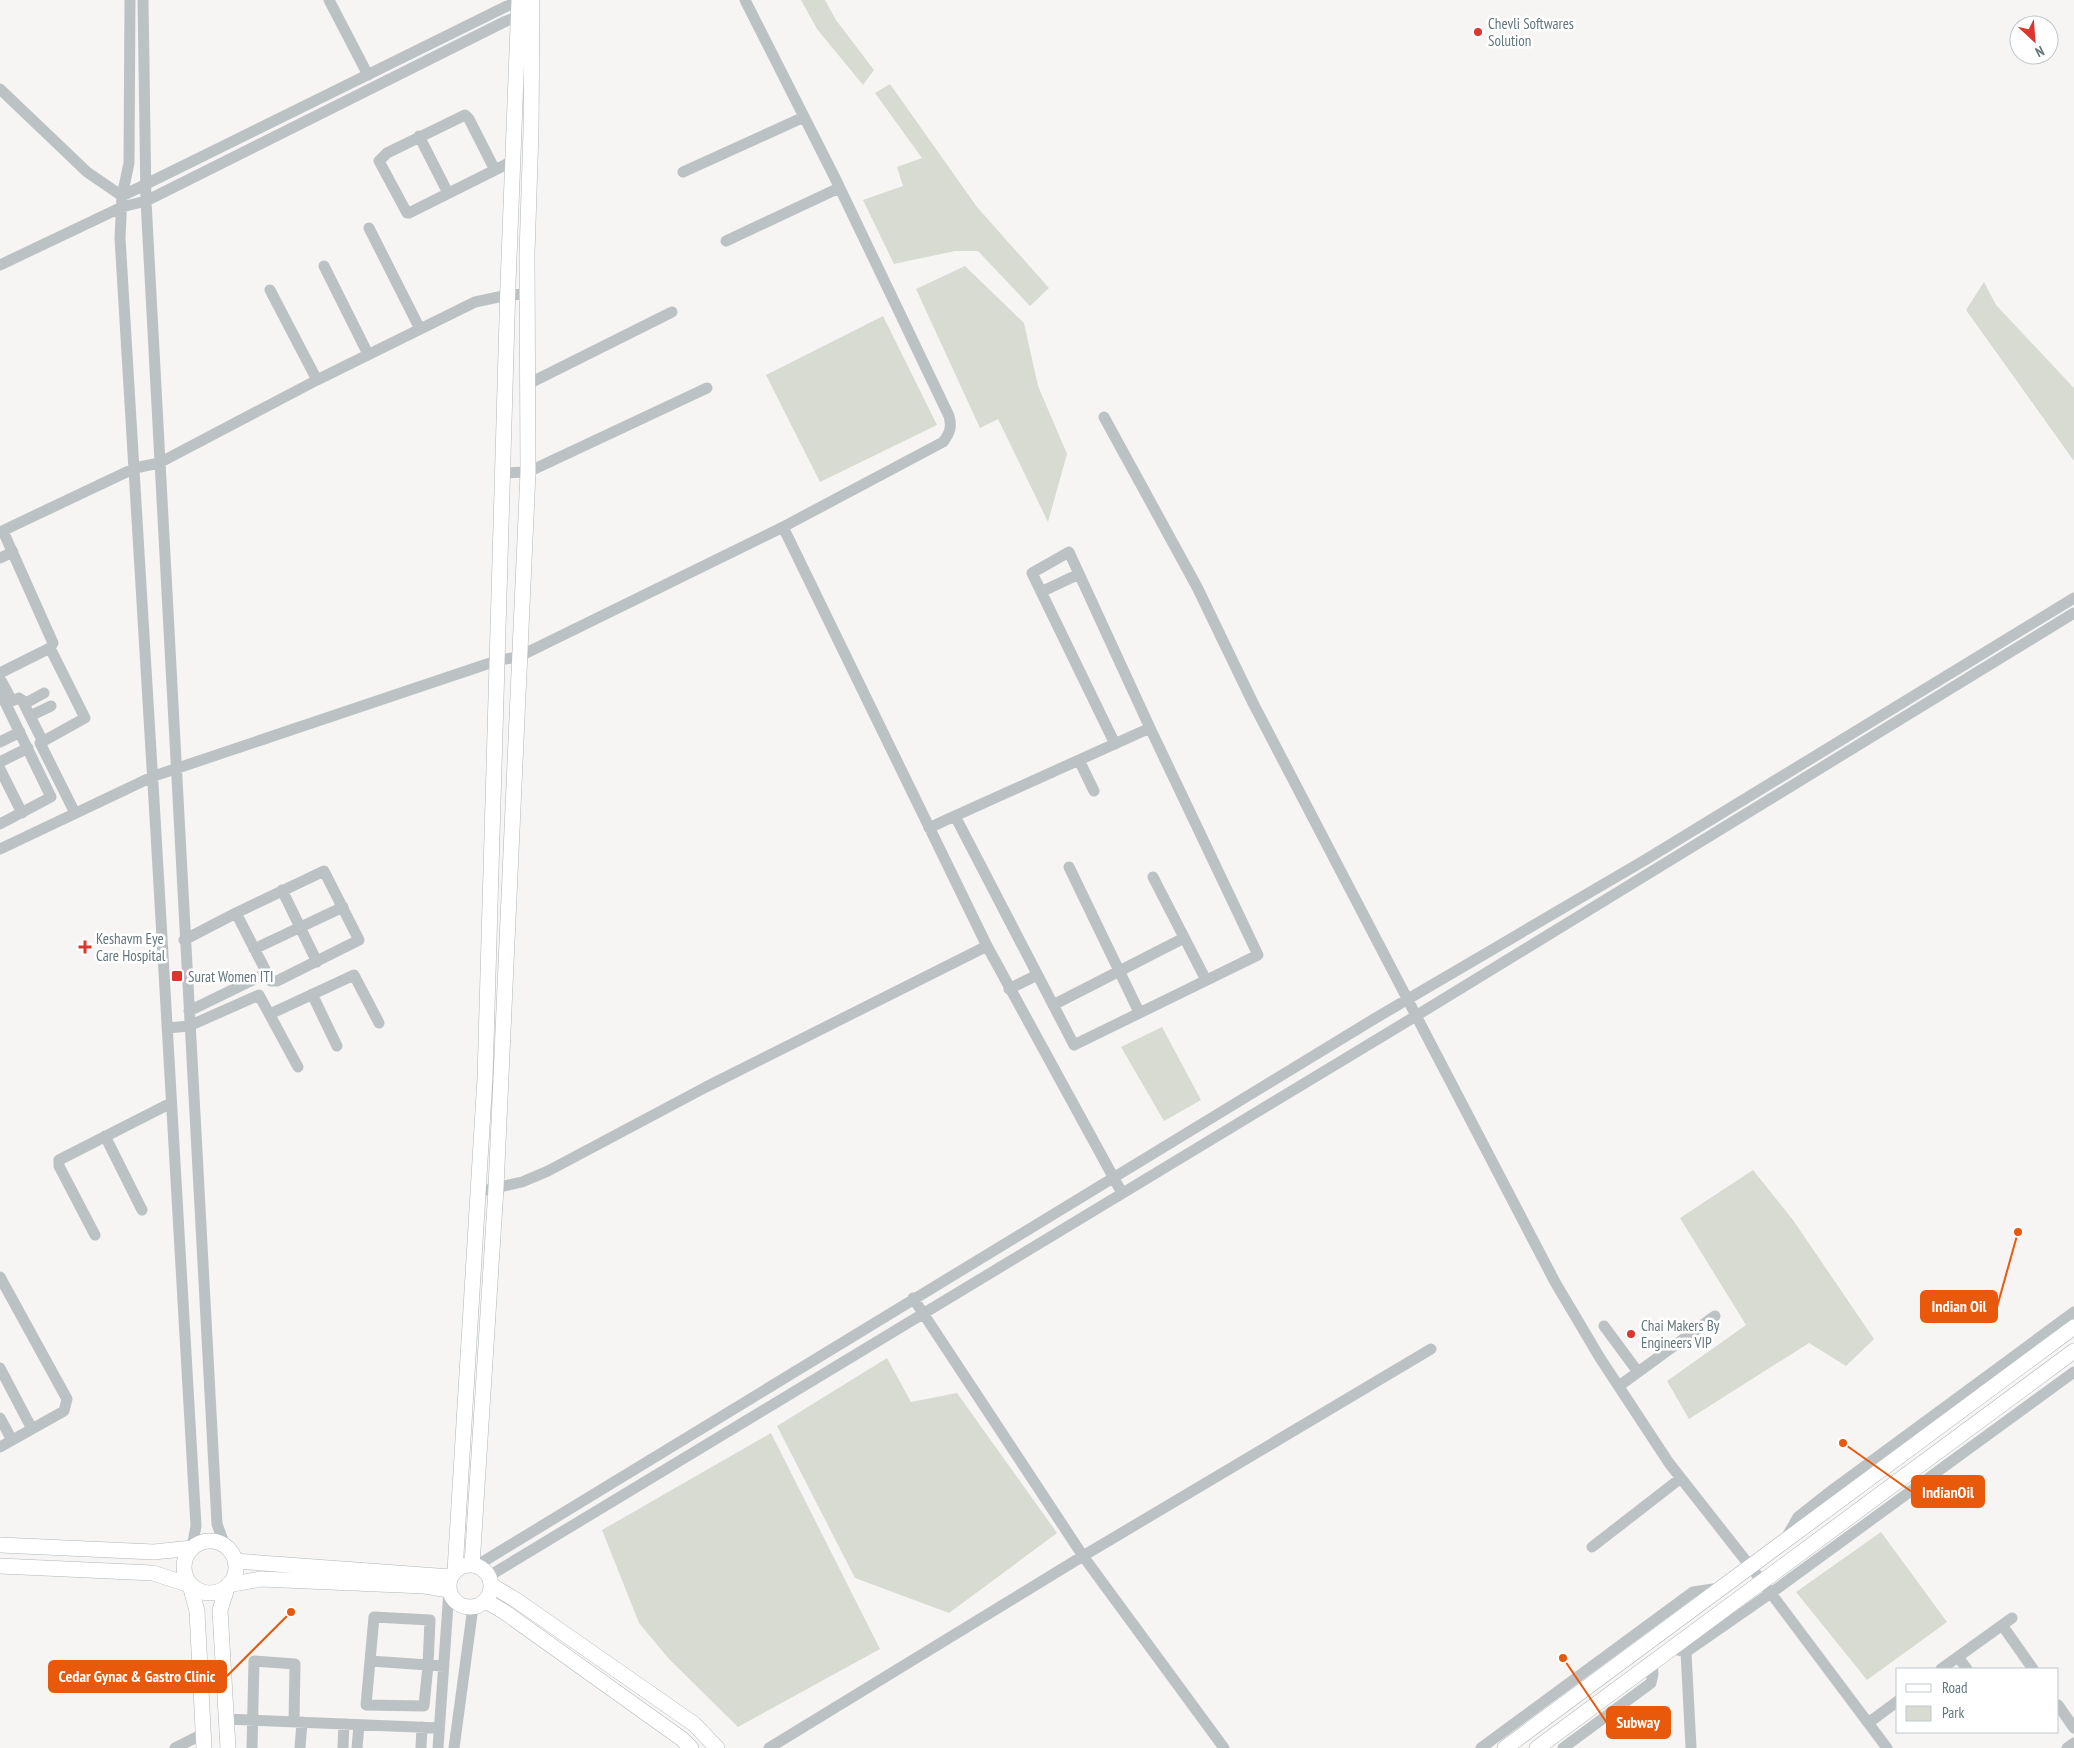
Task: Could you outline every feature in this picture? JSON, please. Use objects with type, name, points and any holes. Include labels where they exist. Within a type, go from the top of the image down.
[{"type":"main road","points":[[524,5],[512,161],[486,1078],[451,1579],[458,1604],[479,1604],[534,1633],[682,1739],[691,1748]]},
{"type":"main road","points":[[474,1565],[496,1188],[518,657],[528,472],[524,5]]},
{"type":"main road","points":[[1505,1748],[2074,1327]]},
{"type":"main road","points":[[1537,1748],[1669,1648],[2074,1350]]},
{"type":"main road","points":[[0,1545],[154,1552],[192,1548],[208,1542],[225,1546],[235,1561],[233,1578],[228,1585],[220,1610],[228,1748]]},
{"type":"main road","points":[[192,1548],[185,1562],[184,1570],[197,1611],[204,1741]]},
{"type":"main road","points":[[235,1561],[451,1579]]},
{"type":"main road","points":[[0,1566],[153,1573],[205,1592],[213,1593],[228,1585],[261,1579],[424,1586],[451,1579],[463,1566],[474,1565],[516,1600],[694,1724],[717,1748]]},
{"type":"main road","points":[[479,1604],[490,1580]]},
{"type":"street","points":[[130,0],[129,163],[122,202],[120,238],[154,776],[196,1526],[192,1548]]},
{"type":"street","points":[[143,0],[145,185],[184,940],[217,1524],[225,1546]]},
{"type":"street","points":[[329,0],[368,75]]},
{"type":"street","points":[[0,849],[154,776],[499,660],[518,657],[784,526],[943,442],[949,434],[951,425],[919,351],[745,0]]},
{"type":"street","points":[[0,265],[122,202],[145,185],[368,75],[496,5],[524,5]]},
{"type":"street","points":[[0,89],[87,172],[122,202],[146,201],[524,5]]},
{"type":"street","points":[[495,170],[467,116],[462,115],[387,153],[379,162],[406,212],[409,212],[448,194],[495,170],[512,161]]},
{"type":"street","points":[[683,172],[804,117]]},
{"type":"street","points":[[419,136],[448,194]]},
{"type":"street","points":[[726,241],[839,188]]},
{"type":"street","points":[[369,228],[420,329]]},
{"type":"street","points":[[324,266],[368,354]]},
{"type":"street","points":[[270,290],[317,380]]},
{"type":"street","points":[[1,682],[50,648],[53,643],[2,532],[135,468],[159,463],[317,380],[474,302],[508,295],[527,294]]},
{"type":"street","points":[[528,384],[672,312]]},
{"type":"street","points":[[504,473],[528,472],[707,388]]},
{"type":"street","points":[[1104,417],[1198,587],[1253,703],[1543,1260],[1619,1386],[1681,1478],[1771,1593],[1887,1748]]},
{"type":"street","points":[[784,526],[987,946],[1122,1193]]},
{"type":"street","points":[[0,558],[12,552]]},
{"type":"street","points":[[955,816],[1074,1044],[1258,955],[1069,552],[1032,574],[1115,744]]},
{"type":"street","points":[[1041,592],[1079,574]]},
{"type":"street","points":[[474,1565],[1407,999],[1645,860],[2074,598]]},
{"type":"street","points":[[490,1580],[923,1313],[1416,1016],[2074,613]]},
{"type":"street","points":[[42,740],[85,718],[50,648]]},
{"type":"street","points":[[1,682],[12,701],[21,699],[24,704],[42,740],[40,745],[74,813]]},
{"type":"street","points":[[1,682],[20,732],[51,797],[4,822],[17,841]]},
{"type":"street","points":[[24,704],[44,693]]},
{"type":"street","points":[[30,716],[51,706]]},
{"type":"street","points":[[929,828],[1150,728]]},
{"type":"street","points":[[0,742],[20,732]]},
{"type":"street","points":[[0,762],[28,748]]},
{"type":"street","points":[[1079,760],[1094,791]]},
{"type":"street","points":[[0,769],[22,813]]},
{"type":"street","points":[[159,863],[181,861]]},
{"type":"street","points":[[1069,868],[1138,1012]]},
{"type":"street","points":[[184,940],[282,890],[324,872],[359,940],[317,962],[276,981],[272,981],[236,914]]},
{"type":"street","points":[[1153,877],[1206,980]]},
{"type":"street","points":[[282,890],[317,962]]},
{"type":"street","points":[[254,949],[343,907]]},
{"type":"street","points":[[1053,1005],[1184,938]]},
{"type":"street","points":[[478,1192],[548,1171],[706,1087],[987,946]]},
{"type":"street","points":[[189,1011],[267,973]]},
{"type":"street","points":[[270,1014],[354,975],[379,1023]]},
{"type":"street","points":[[1009,989],[1037,975]]},
{"type":"street","points":[[312,994],[337,1046]]},
{"type":"street","points":[[168,1028],[189,1026],[260,995],[298,1067]]},
{"type":"street","points":[[95,1235],[58,1163],[62,1158],[171,1103]]},
{"type":"street","points":[[105,1136],[142,1210]]},
{"type":"street","points":[[0,1277],[4,1293],[67,1399],[64,1411],[0,1447]]},
{"type":"street","points":[[913,1298],[1083,1556],[1224,1748]]},
{"type":"street","points":[[1785,1540],[1798,1517],[1827,1494],[2074,1312]]},
{"type":"street","points":[[1619,1386],[1715,1316]]},
{"type":"street","points":[[1604,1326],[1638,1372]]},
{"type":"street","points":[[769,1748],[1083,1556],[1431,1349]]},
{"type":"street","points":[[0,1368],[32,1429]]},
{"type":"street","points":[[1669,1648],[1686,1652],[1771,1593],[2074,1372]]},
{"type":"street","points":[[0,1418],[12,1440]]},
{"type":"street","points":[[1592,1547],[1681,1478]]},
{"type":"street","points":[[438,1748],[451,1579]]},
{"type":"street","points":[[1481,1748],[1693,1592],[1720,1588]]},
{"type":"street","points":[[454,1748],[479,1604]]},
{"type":"street","points":[[374,1617],[430,1620],[428,1665],[424,1706],[366,1705],[374,1617]]},
{"type":"street","points":[[1942,1668],[2012,1618]]},
{"type":"street","points":[[2002,1625],[2032,1668]]},
{"type":"street","points":[[1686,1652],[1691,1748]]},
{"type":"street","points":[[1958,1657],[1966,1668]]},
{"type":"street","points":[[252,1748],[254,1661],[295,1664],[300,1748]]},
{"type":"street","points":[[370,1661],[444,1666]]},
{"type":"street","points":[[1563,1748],[1651,1683],[1653,1674],[1652,1662]]},
{"type":"street","points":[[1868,1723],[1896,1702]]},
{"type":"street","points":[[2059,1706],[2074,1728]]},
{"type":"street","points":[[226,1719],[439,1728]]},
{"type":"street","points":[[343,1748],[344,1724]]},
{"type":"street","points":[[357,1748],[358,1725]]},
{"type":"street","points":[[421,1748],[422,1727]]},
{"type":"street","points":[[175,1748],[204,1741]]},
{"type":"green space","points":[[801,0],[825,0],[836,20],[874,70],[863,85],[817,29]]},
{"type":"green space","points":[[890,84],[977,207],[1049,288],[1030,306],[978,251],[955,251],[894,264],[863,200],[903,186],[897,167],[922,158],[875,93]]},
{"type":"green space","points":[[965,266],[1024,323],[1038,386],[1067,454],[1048,522],[998,419],[980,428],[916,289]]},
{"type":"green space","points":[[1984,282],[1996,305],[2074,388],[2074,461],[1966,310]]},
{"type":"green space","points":[[883,316],[937,425],[820,482],[766,375]]},
{"type":"green space","points":[[1162,1027],[1201,1100],[1164,1121],[1121,1047]]},
{"type":"green space","points":[[1753,1170],[1793,1220],[1874,1339],[1846,1366],[1809,1343],[1689,1419],[1667,1381],[1746,1325],[1680,1218]]},
{"type":"green space","points":[[887,1358],[911,1402],[957,1393],[1057,1533],[949,1613],[855,1578],[777,1426]]},
{"type":"green space","points":[[771,1433],[880,1649],[738,1727],[669,1659],[639,1623],[602,1530]]},
{"type":"green space","points":[[1881,1532],[1947,1622],[1867,1680],[1796,1592]]},
{"type":"place","name":"Chevli Softwares Solution","points":[[1478,32]]},
{"type":"place","name":"Keshavm Eye Care Hospital","points":[[85,947]]},
{"type":"place","name":"Surat Women ITI","points":[[177,976]]},
{"type":"place","name":"Indian Oil","points":[[2018,1232]]},
{"type":"place","name":"Chai Makers By Engineers VIP","points":[[1631,1334]]},
{"type":"place","name":"IndianOil","points":[[1843,1443]]},
{"type":"place","name":"Cedar Gynac & Gastro Clinic","points":[[291,1612]]},
{"type":"place","name":"Subway","points":[[1563,1658]]}]
